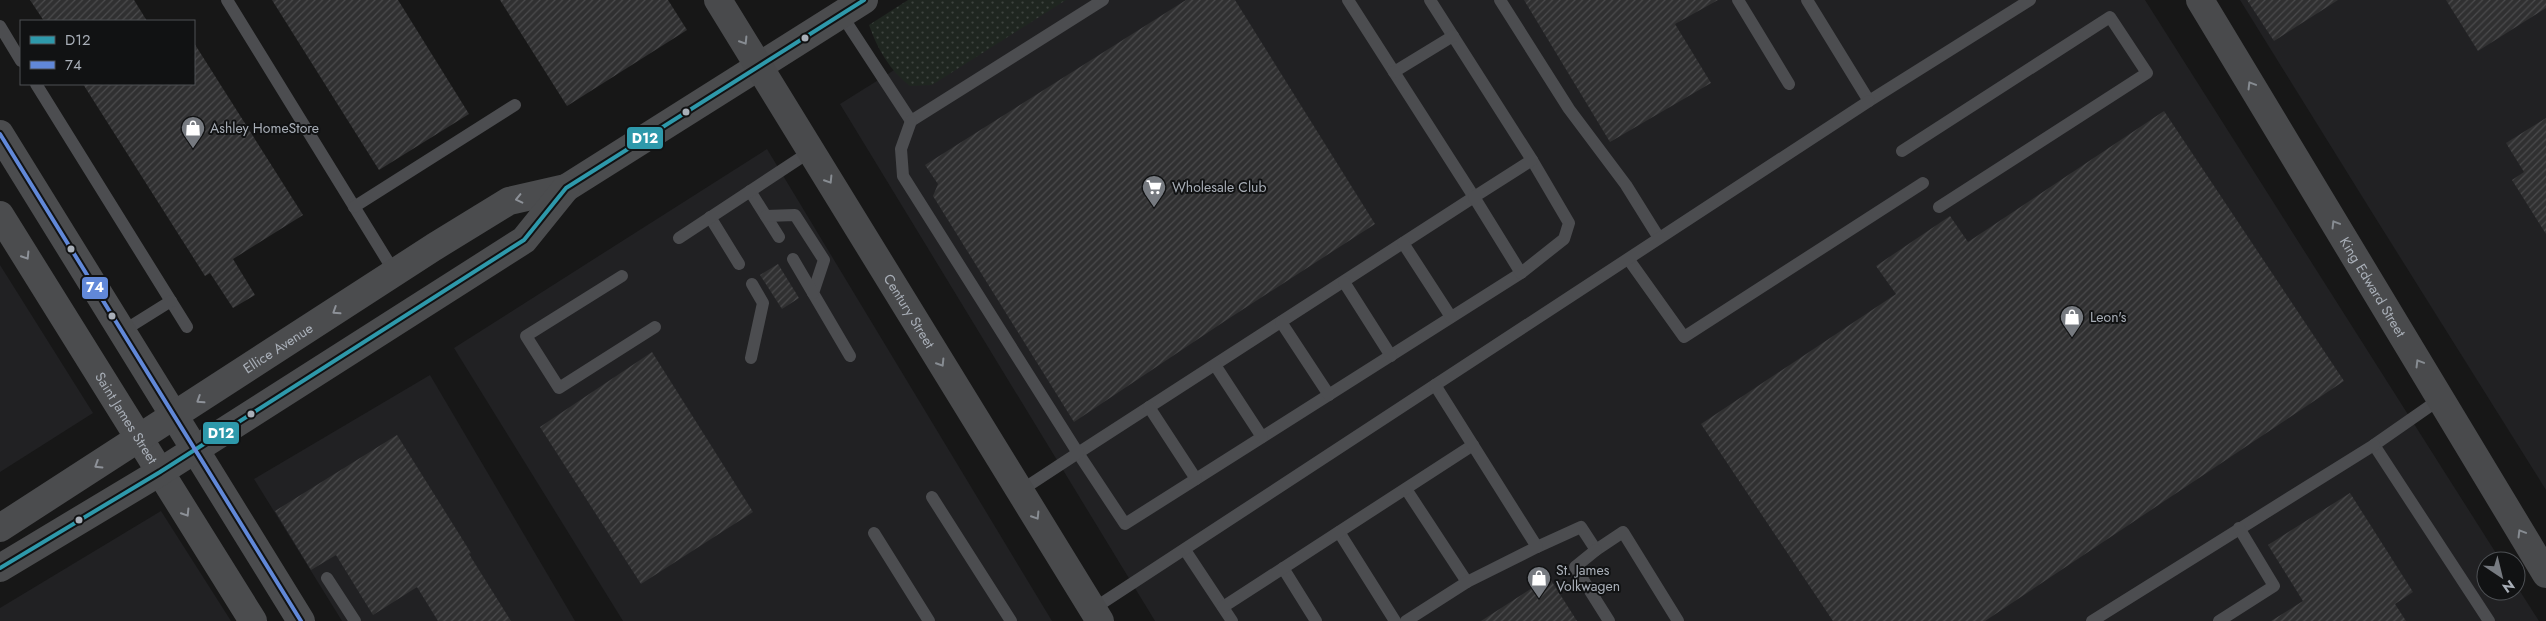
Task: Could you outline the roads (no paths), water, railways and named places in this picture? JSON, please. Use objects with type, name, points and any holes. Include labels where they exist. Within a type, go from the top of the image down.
[{"type":"main road","name":"Century Street","points":[[718,0],[1097,615]]},
{"type":"main road","name":"Ellice Avenue","points":[[0,528],[395,273],[509,202],[566,188],[864,0]]},
{"type":"main road","name":"King Edward Street","points":[[2200,0],[2546,574]]},
{"type":"main road","points":[[0,134],[301,621]]},
{"type":"main road","name":"Ellice Avenue","points":[[0,568],[160,472],[524,240],[566,188]]},
{"type":"main road","name":"Saint James Street","points":[[0,215],[253,621]]},
{"type":"lane","points":[[227,0],[395,273]]},
{"type":"lane","points":[[1103,0],[911,121],[900,150],[903,176],[1125,524],[1521,273],[1564,239],[1570,223],[1430,0]]},
{"type":"lane","points":[[1348,0],[1521,273]]},
{"type":"lane","points":[[1500,0],[1569,109],[1626,185],[1659,238]]},
{"type":"lane","points":[[1738,0],[1789,84]]},
{"type":"lane","points":[[1807,0],[1869,101]]},
{"type":"lane","points":[[1097,615],[1185,550],[1435,385],[1629,260],[1659,238],[1869,101],[2030,0]]},
{"type":"lane","points":[[841,14],[911,121]]},
{"type":"lane","points":[[1902,151],[2110,17],[2147,73],[1939,207]]},
{"type":"lane","points":[[0,26],[20,59]]},
{"type":"lane","points":[[1394,72],[1453,36]]},
{"type":"lane","points":[[37,85],[187,327]]},
{"type":"lane","points":[[354,207],[515,105]]},
{"type":"lane","points":[[679,238],[811,151]]},
{"type":"lane","points":[[1020,491],[1532,160]]},
{"type":"lane","points":[[1629,260],[1684,336],[1922,183]]},
{"type":"lane","points":[[750,191],[779,237]]},
{"type":"lane","points":[[766,216],[795,215],[824,260],[813,293]]},
{"type":"lane","points":[[710,217],[739,264]]},
{"type":"lane","points":[[1403,243],[1451,318]]},
{"type":"lane","points":[[792,259],[850,356]]},
{"type":"lane","points":[[622,276],[526,336],[559,388],[655,326]]},
{"type":"lane","points":[[1344,282],[1390,356]]},
{"type":"lane","points":[[750,358],[763,303],[752,284]]},
{"type":"lane","points":[[123,331],[171,301]]},
{"type":"lane","points":[[1281,322],[1329,395]]},
{"type":"lane","points":[[1215,365],[1262,437]]},
{"type":"lane","points":[[1435,385],[1537,547]]},
{"type":"lane","points":[[2092,621],[2374,445],[2440,399]]},
{"type":"lane","points":[[1149,407],[1196,479]]},
{"type":"lane","points":[[1223,607],[1473,445]]},
{"type":"lane","points":[[2374,445],[2489,621]]},
{"type":"lane","points":[[1406,489],[1467,582]]},
{"type":"lane","points":[[932,497],[1011,621]]},
{"type":"lane","points":[[1406,621],[1467,582],[1581,527],[1596,550]]},
{"type":"lane","points":[[2219,621],[2274,586],[2239,528]]},
{"type":"lane","points":[[1339,532],[1395,621]]},
{"type":"lane","points":[[1609,621],[1575,567],[1623,532],[1678,621]]},
{"type":"lane","points":[[874,534],[929,621]]},
{"type":"lane","points":[[1185,550],[1232,621]]},
{"type":"lane","points":[[1283,568],[1316,621]]},
{"type":"lane","points":[[328,578],[355,621]]},
{"type":"place","name":"Ashley HomeStore","points":[[193,149]]},
{"type":"place","name":"Wholesale Club","points":[[1154,208]]},
{"type":"place","name":"Leon's","points":[[2072,338]]},
{"type":"place","name":"St. James Volkwagen","points":[[1539,599]]}]
